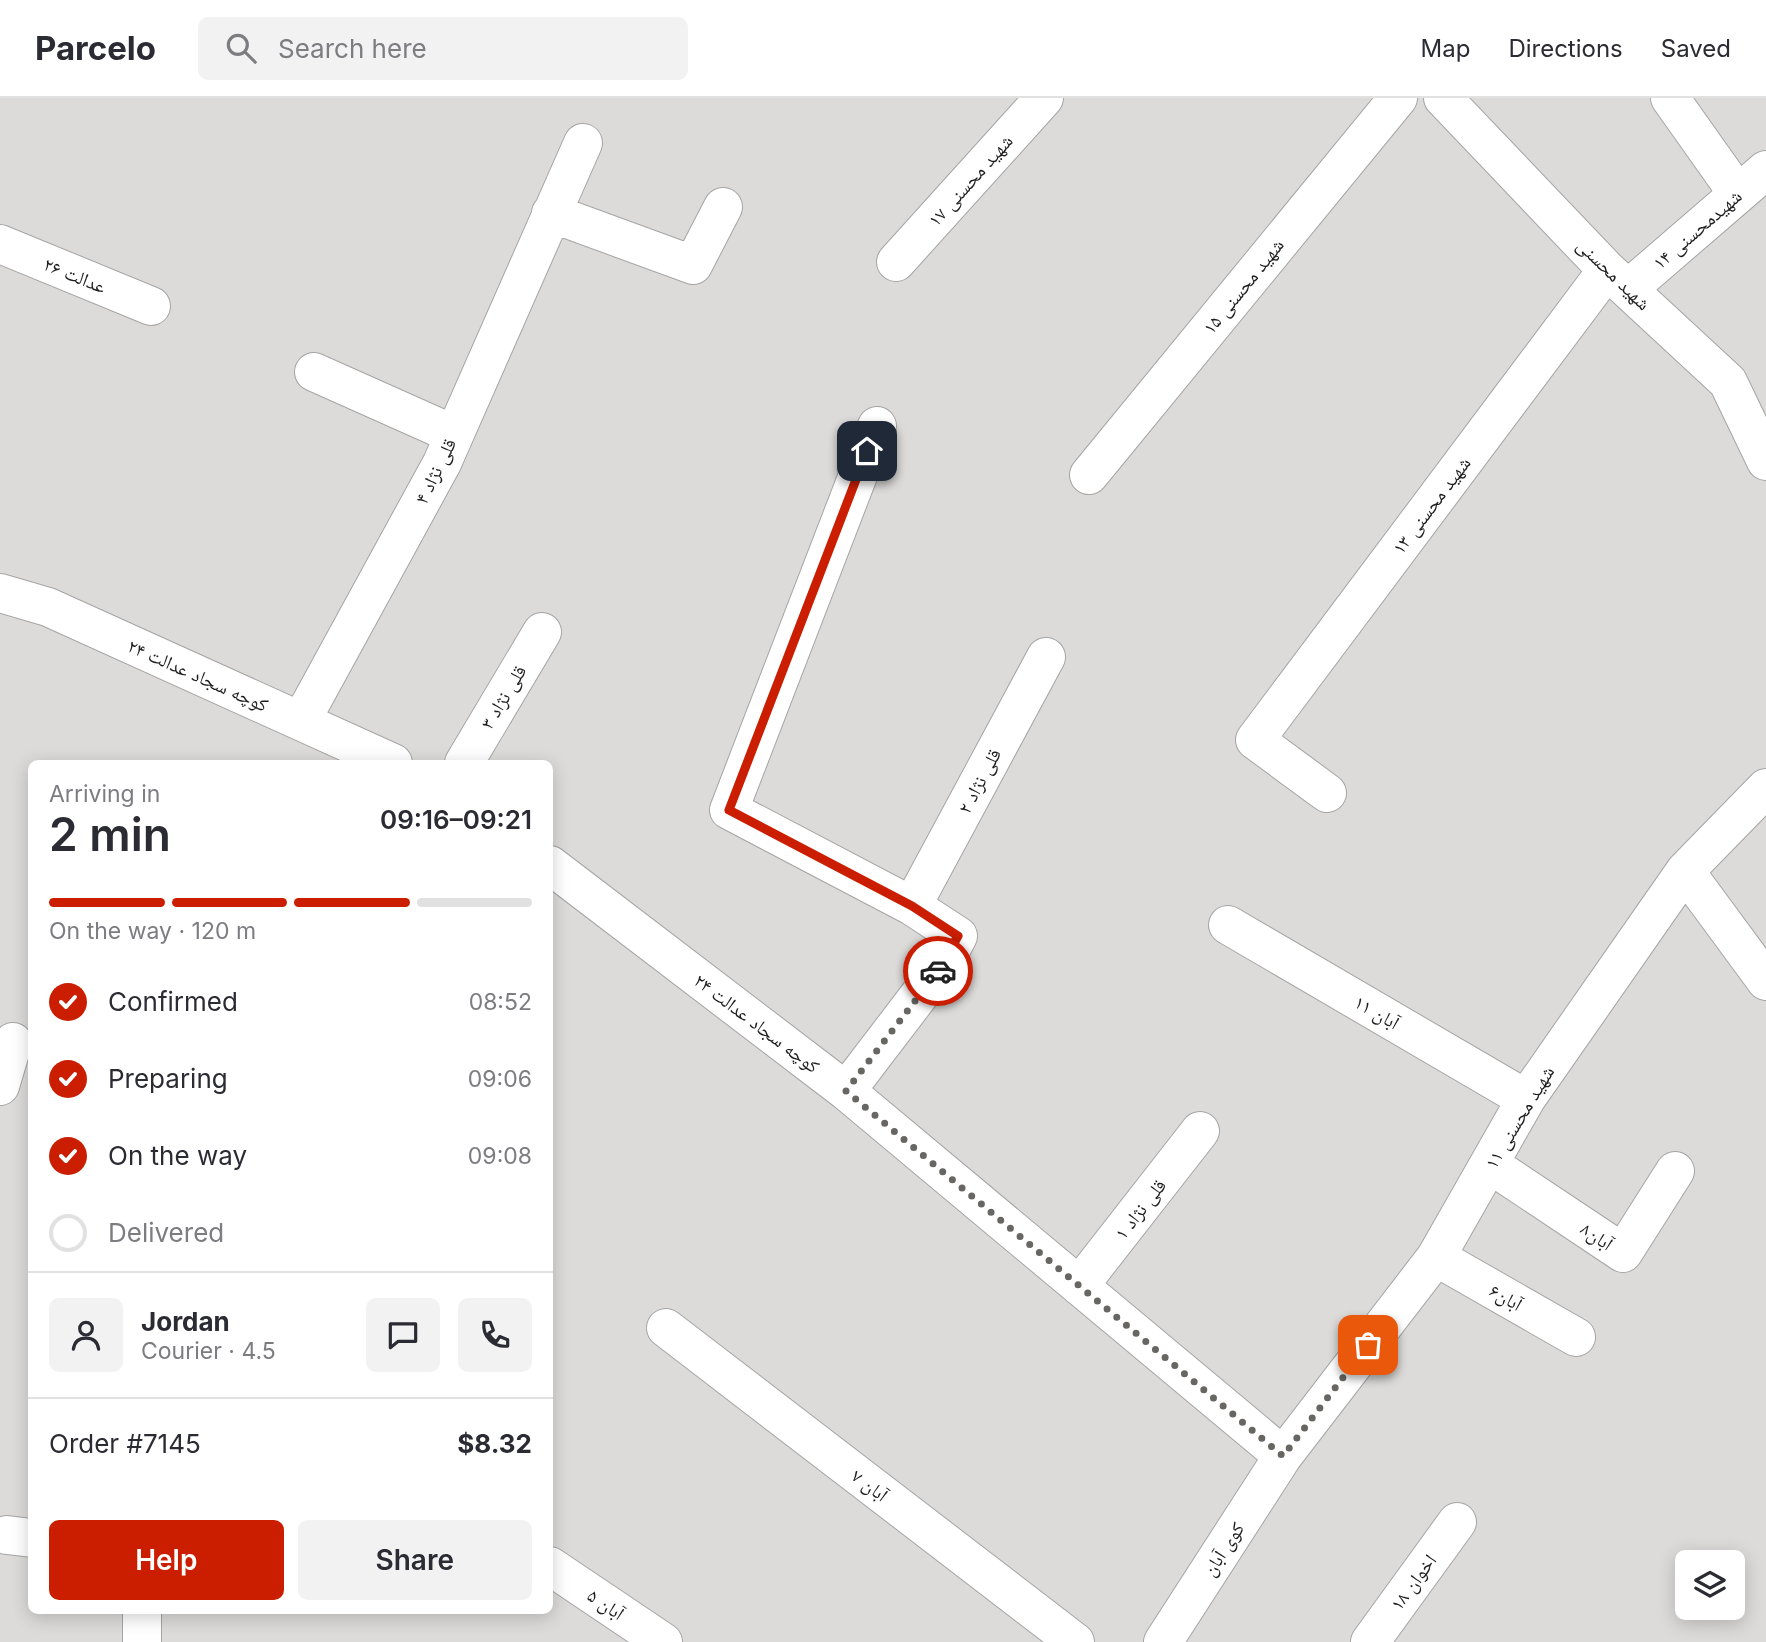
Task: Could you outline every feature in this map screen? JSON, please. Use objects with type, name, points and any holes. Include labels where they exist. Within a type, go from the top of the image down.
[{"type":"street","name":"شهید محسنی ۱۷","points":[[896,262],[1044,98]]},
{"type":"street","name":"شهید محسنی ۱۵","points":[[1089,475],[1398,98]]},
{"type":"street","name":"شهید محسنی","points":[[1443,98],[1617,279],[1728,382],[1766,461]]},
{"type":"street","points":[[1670,98],[1752,182]]},
{"type":"street","name":"قلی نژاد ۴","points":[[301,721],[442,463],[583,143]]},
{"type":"street","name":"شهیدمحسنی ۱۴","points":[[1617,279],[1752,182]]},
{"type":"street","points":[[551,213],[693,265],[723,207]]},
{"type":"street","name":"عدالت ۲۶","points":[[0,244],[151,306]]},
{"type":"street","name":"شهید محسنی ۱۳","points":[[1327,793],[1255,740],[1617,279]]},
{"type":"street","points":[[314,372],[453,434]]},
{"type":"street","points":[[846,1091],[943,964],[958,936],[912,906],[729,810],[877,426]]},
{"type":"street","name":"کوچه سجاد عدالت ۲۴","points":[[0,593],[48,607],[386,760]]},
{"type":"street","name":"قلی نژاد ۳","points":[[466,760],[542,632]]},
{"type":"street","name":"قلی نژاد ۲","points":[[912,906],[1046,657]]},
{"type":"street","name":"شهید محسنی ۱۱","points":[[1283,1456],[1436,1257],[1491,1165],[1526,1098],[1685,871],[1766,788]]},
{"type":"street","name":"کوچه سجاد عدالت ۲۴","points":[[553,867],[846,1091],[1283,1456]]},
{"type":"street","points":[[1685,871],[1766,981]]},
{"type":"street","name":"آبان ۱۱","points":[[1228,925],[1526,1098]]},
{"type":"street","points":[[0,1086],[15,1044]]},
{"type":"street","name":"قلی نژاد ۱","points":[[1079,1286],[1200,1131]]},
{"type":"street","name":"آبان۸","points":[[1491,1165],[1623,1253],[1675,1171]]},
{"type":"street","name":"آبان۶","points":[[1436,1257],[1576,1337]]},
{"type":"street","name":"آبان ۷","points":[[666,1328],[1075,1642]]},
{"type":"street","name":"کوی آبان","points":[[1166,1641],[1283,1456]]},
{"type":"street","name":"اخوان ۱۸","points":[[1370,1642],[1457,1522]]},
{"type":"street","name":"آبان ۵","points":[[553,1568],[663,1642]]},
{"type":"street","points":[[142,1614],[142,1642]]},
{"type":"shaded area","points":[[0,98],[1766,98],[1766,1642],[0,1642]]},
{"type":"way so far","points":[[938,971],[846,1091],[1283,1456],[1368,1345]]},
{"type":"route","points":[[867,451],[729,810],[912,906],[958,936],[938,971]]}]
